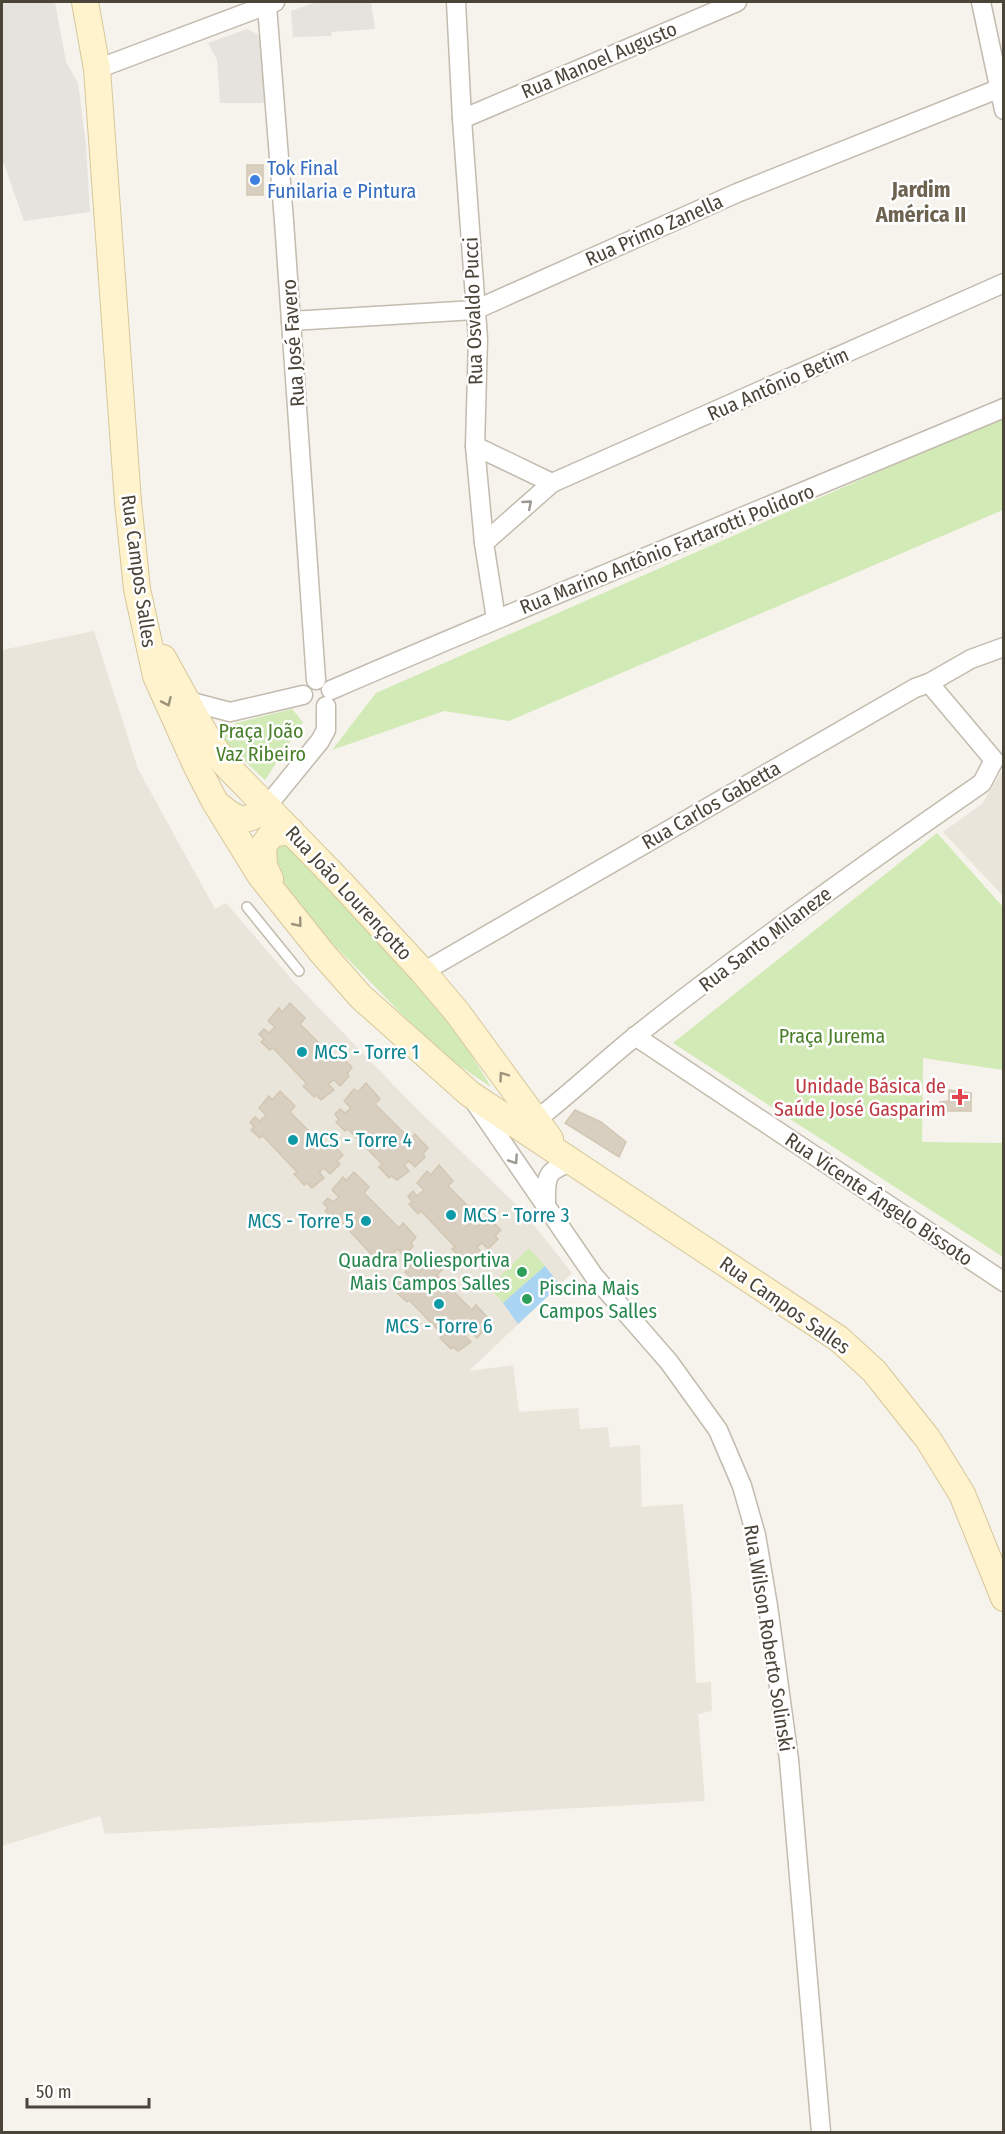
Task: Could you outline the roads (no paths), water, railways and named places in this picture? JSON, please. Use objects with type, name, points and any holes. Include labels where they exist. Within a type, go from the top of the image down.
[{"type":"main road","name":"Rua Campos Salles","points":[[85,2],[97,69],[128,502],[137,589],[156,676],[215,802],[260,875],[361,997],[470,1094],[839,1339],[874,1371],[928,1439],[962,1494],[1004,1598]]},
{"type":"main road","name":"Rua João Lourençotto","points":[[145,626],[206,736],[226,765],[423,972],[457,1012],[536,1120],[568,1159]]},
{"type":"main road","points":[[196,765],[206,736]]},
{"type":"main road","points":[[215,802],[226,812],[244,820],[254,818],[267,806]]},
{"type":"main road","points":[[280,900],[264,866],[263,846],[272,834],[291,831]]},
{"type":"main road","name":"Rua Campos Salles","points":[[422,1052],[506,1109],[536,1120]]},
{"type":"street","name":"Rua Osvaldo Pucci","points":[[456,2],[478,339],[475,446],[484,543],[496,619]]},
{"type":"street","name":"Rua Manoel Augusto","points":[[462,119],[736,2]]},
{"type":"street","points":[[981,2],[1001,86],[1004,110]]},
{"type":"street","points":[[97,69],[271,4]]},
{"type":"street","name":"Rua José Favero","points":[[267,806],[320,741],[326,730],[291,321],[271,4]]},
{"type":"street","name":"Rua Primo Zanella","points":[[291,321],[475,310],[736,193],[1001,86]]},
{"type":"street","name":"Rua Antônio Betim","points":[[484,543],[552,483],[1004,284]]},
{"type":"street","name":"Rua Marino Antônio Fartarotti Polidoro","points":[[324,692],[1004,408]]},
{"type":"street","points":[[475,446],[552,483]]},
{"type":"street","name":"Rua Carlos Gabetta","points":[[423,972],[908,692],[971,659],[1004,647]]},
{"type":"street","points":[[310,683],[324,692],[319,709],[311,708],[305,702],[304,688],[310,683]]},
{"type":"street","name":"Rua Santo Milaneze","points":[[536,1120],[635,1036],[846,878],[982,783],[994,760],[928,683]]},
{"type":"street","points":[[188,701],[230,712],[303,695]]},
{"type":"street","points":[[206,736],[230,712]]},
{"type":"street","name":"Rua Vicente Ângelo Bissoto","points":[[635,1036],[1004,1282]]},
{"type":"street","name":"Rua Wilson Roberto Solinski","points":[[470,1094],[594,1276],[669,1362],[718,1431],[742,1486],[756,1535],[788,1750],[821,2133]]},
{"type":"street","points":[[546,1207],[546,1180],[556,1167],[568,1159]]},
{"type":"lane","points":[[247,907],[299,971]]},
{"type":"water","name":"Piscina Mais Campos Salles","points":[[545,1266],[560,1285],[518,1324],[503,1303]]},
{"type":"place","name":"Tok Final Funilaria e Pintura","points":[[255,180]]},
{"type":"place","name":"MCS - Torre 1","points":[[302,1052]]},
{"type":"place","name":"Unidade Básica de Saúde José Gasparim","points":[[960,1097]]},
{"type":"place","name":"MCS - Torre 4","points":[[293,1140]]},
{"type":"place","name":"MCS - Torre 3","points":[[451,1215]]},
{"type":"place","name":"MCS - Torre 5","points":[[366,1221]]},
{"type":"place","name":"Quadra Poliesportiva Mais Campos Salles","points":[[522,1272]]},
{"type":"place","name":"Piscina Mais Campos Salles","points":[[527,1299]]},
{"type":"place","name":"MCS - Torre 6","points":[[439,1304]]},
{"type":"district","name":"Jardim América II","points":[[921,202]]},
{"type":"park label","name":"Praça João Vaz Ribeiro","points":[[261,742]]},
{"type":"park label","name":"Praça Jurema","points":[[832,1036]]}]
